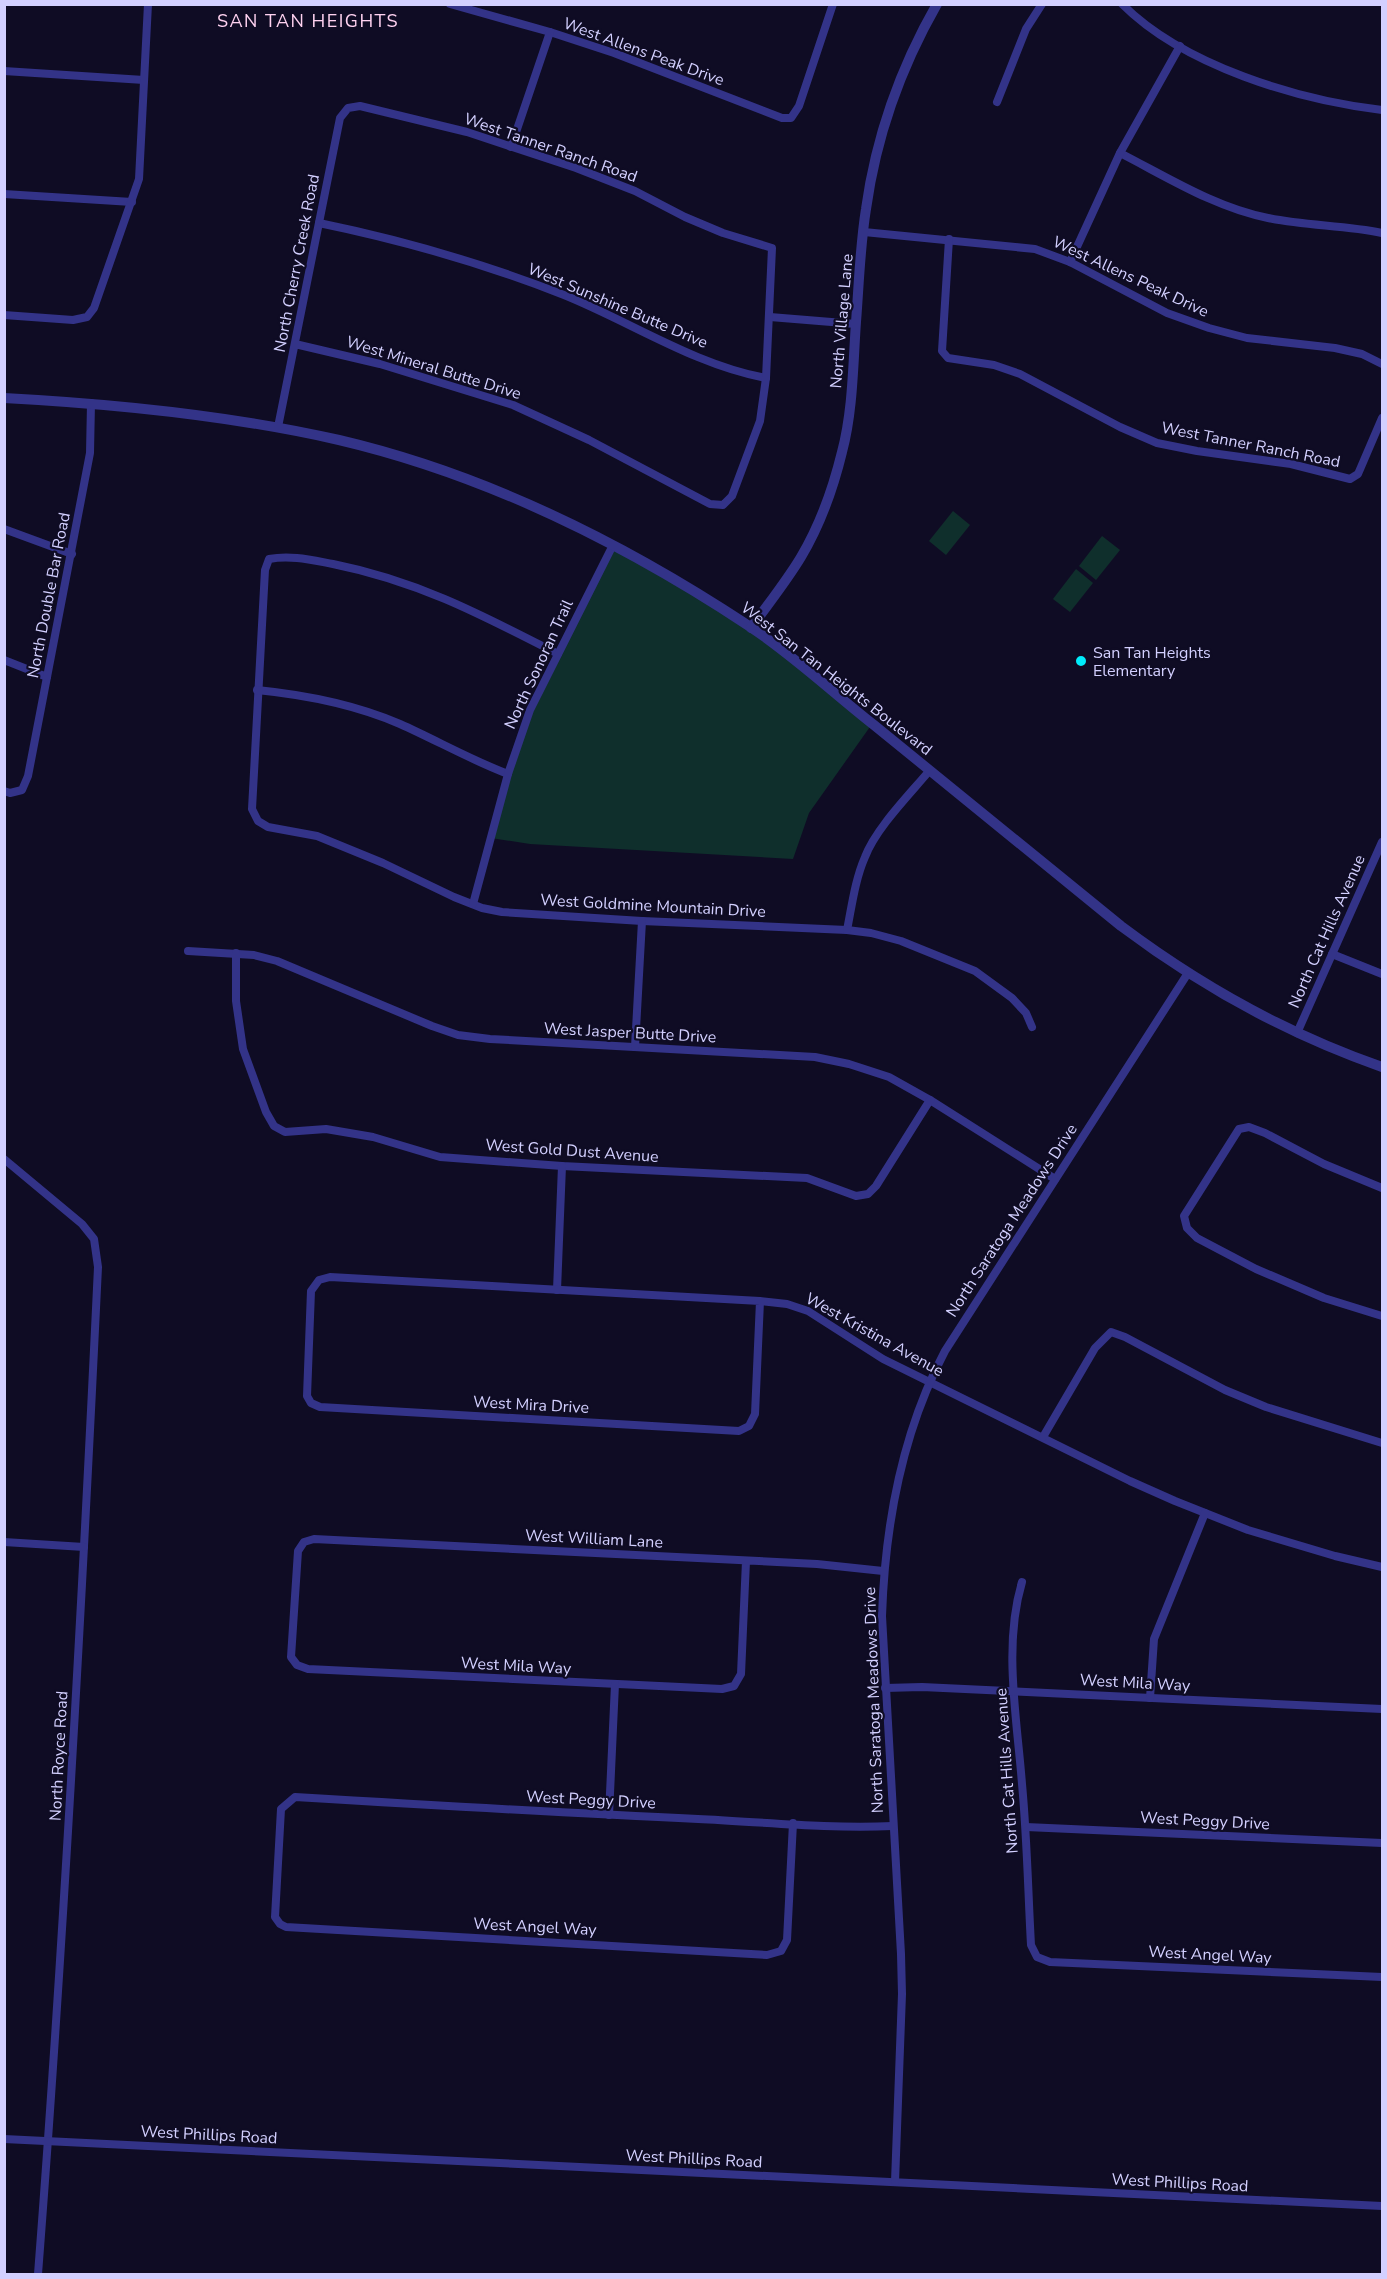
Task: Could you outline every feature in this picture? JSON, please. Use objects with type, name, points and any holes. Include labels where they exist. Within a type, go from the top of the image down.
[{"type":"street","points":[[4,315],[73,320],[87,317],[94,308],[139,179],[147,4]]},
{"type":"street","name":"West Allens Peak Drive","points":[[450,4],[550,32],[615,54],[782,118],[791,118],[799,106],[832,6]]},
{"type":"street","points":[[822,4],[832,6]]},
{"type":"street","name":"North Village Lane","points":[[751,628],[800,557],[819,522],[843,450],[864,232],[872,174],[885,124],[901,77],[920,33],[937,4]]},
{"type":"street","points":[[997,102],[1026,28],[1042,4]]},
{"type":"street","points":[[1122,4],[1160,34],[1233,72],[1266,85],[1343,106],[1383,111]]},
{"type":"street","points":[[511,147],[550,32]]},
{"type":"street","points":[[1070,262],[1120,153],[1180,46]]},
{"type":"street","points":[[4,71],[144,80]]},
{"type":"street","name":"West Tanner Ranch Road","points":[[348,108],[360,106],[467,132],[586,172],[635,191],[685,217],[723,233],[772,248],[771,317]]},
{"type":"street","name":"North Cherry Creek Road","points":[[278,427],[340,118],[348,108]]},
{"type":"street","points":[[1120,153],[1216,201],[1244,212],[1268,218],[1383,233]]},
{"type":"street","points":[[4,194],[132,202]]},
{"type":"street","name":"West Sunshine Butte Drive","points":[[319,223],[391,239],[507,274],[566,296],[716,364],[743,374],[766,378]]},
{"type":"street","name":"West Allens Peak Drive","points":[[864,232],[1035,249],[1070,262],[1167,313],[1209,328],[1247,338],[1335,348],[1362,354],[1383,364]]},
{"type":"street","name":"West Tanner Ranch Road","points":[[950,239],[942,351],[948,358],[994,365],[1020,374],[1120,427],[1157,443],[1291,464],[1350,478],[1358,474],[1383,418]]},
{"type":"street","points":[[766,378],[771,317],[856,324]]},
{"type":"street","name":"West Mineral Butte Drive","points":[[295,344],[380,364],[513,405],[589,440],[710,504],[723,505],[732,496],[760,421],[766,378]]},
{"type":"street","name":"West San Tan Heights Boulevard","points":[[4,398],[91,403],[168,411],[278,427],[342,441],[475,483],[554,516],[613,545],[751,628],[1121,926],[1188,973],[1240,1004],[1297,1033],[1345,1054],[1383,1067]]},
{"type":"street","name":"North Double Bar Road","points":[[4,791],[10,793],[22,790],[28,777],[90,453],[91,403]]},
{"type":"street","points":[[4,529],[72,554]]},
{"type":"street","name":"North Sonoran Trail","points":[[473,904],[508,774],[530,710],[613,545]]},
{"type":"street","points":[[508,774],[486,766],[400,724],[349,705],[302,695],[257,690],[265,570],[269,559],[285,556],[310,560],[362,570],[401,582],[451,600],[558,654]]},
{"type":"street","points":[[4,660],[47,677]]},
{"type":"street","name":"West Goldmine Mountain Drive","points":[[257,690],[252,809],[258,821],[268,827],[316,836],[351,849],[473,904],[502,912],[847,930],[901,940],[975,971],[1012,998],[1026,1013],[1032,1028]]},
{"type":"street","points":[[847,930],[856,882],[866,854],[930,770]]},
{"type":"street","name":"North Cat Hills Avenue","points":[[1297,1033],[1382,843]]},
{"type":"street","points":[[635,1047],[642,921]]},
{"type":"street","name":"West Jasper Butte Drive","points":[[188,951],[236,953],[277,961],[458,1035],[815,1057],[849,1064],[889,1077],[930,1100],[1055,1179]]},
{"type":"street","name":"West Gold Dust Avenue","points":[[236,953],[237,1012],[243,1049],[266,1112],[274,1126],[285,1132],[326,1129],[373,1137],[440,1157],[562,1166],[807,1178],[856,1196],[868,1194],[876,1186],[930,1100]]},
{"type":"street","points":[[1332,954],[1383,974]]},
{"type":"street","name":"North Saratoga Meadows Drive","points":[[895,2182],[902,1994],[882,1616],[883,1571],[898,1479],[929,1382],[963,1322],[1188,973]]},
{"type":"street","points":[[1383,1188],[1324,1164],[1249,1127],[1239,1130],[1184,1216],[1187,1228],[1197,1238],[1256,1269],[1324,1299],[1383,1316]]},
{"type":"street","name":"North Royce Road","points":[[4,1159],[82,1224],[94,1239],[98,1267],[68,1858],[38,2274]]},
{"type":"street","points":[[557,1290],[562,1166]]},
{"type":"street","name":"West Kristina Avenue","points":[[310,1403],[307,1396],[311,1291],[319,1280],[330,1277],[787,1304],[808,1311],[883,1359],[1130,1481],[1205,1513],[1282,1540],[1383,1567]]},
{"type":"street","name":"West Mira Drive","points":[[310,1403],[320,1407],[739,1431],[749,1426],[755,1414],[760,1301]]},
{"type":"street","points":[[1043,1437],[1095,1348],[1111,1332],[1125,1337],[1225,1390],[1266,1407],[1383,1443]]},
{"type":"street","points":[[1150,1698],[1154,1639],[1205,1513]]},
{"type":"street","name":"West William Lane","points":[[297,1665],[291,1657],[298,1551],[304,1542],[314,1539],[746,1561],[883,1571]]},
{"type":"street","points":[[4,1542],[84,1547]]},
{"type":"street","name":"West Mila Way","points":[[297,1665],[308,1669],[722,1689],[734,1686],[741,1674],[746,1561]]},
{"type":"street","name":"North Cat Hills Avenue","points":[[1022,1582],[1014,1607],[1014,1691],[1026,1827],[1031,1945],[1037,1956]]},
{"type":"street","points":[[609,1815],[615,1684]]},
{"type":"street","name":"West Mila Way","points":[[885,1688],[922,1687],[1383,1709]]},
{"type":"street","name":"West Peggy Drive","points":[[286,1927],[280,1924],[275,1917],[281,1809],[295,1797],[609,1815],[866,1827],[893,1826]]},
{"type":"street","name":"West Angel Way","points":[[286,1927],[766,1955],[781,1951],[787,1940],[793,1823]]},
{"type":"street","name":"West Peggy Drive","points":[[1026,1827],[1383,1843]]},
{"type":"street","name":"West Angel Way","points":[[1037,1956],[1050,1962],[1383,1977]]},
{"type":"street","name":"West Phillips Road","points":[[4,2139],[1383,2206]]},
{"type":"green space","points":[[953,511],[970,525],[946,555],[929,541]]},
{"type":"green space","points":[[1102,536],[1120,550],[1096,580],[1079,566]]},
{"type":"green space","points":[[613,545],[751,628],[872,724],[809,813],[793,859],[530,844],[491,838],[520,735]]},
{"type":"green space","points":[[1076,569],[1093,583],[1070,612],[1053,599]]},
{"type":"place","name":"San Tan Heights Elementary","points":[[1081,661]]},
{"type":"district","name":"SAN TAN HEIGHTS","points":[[308,21]]}]
